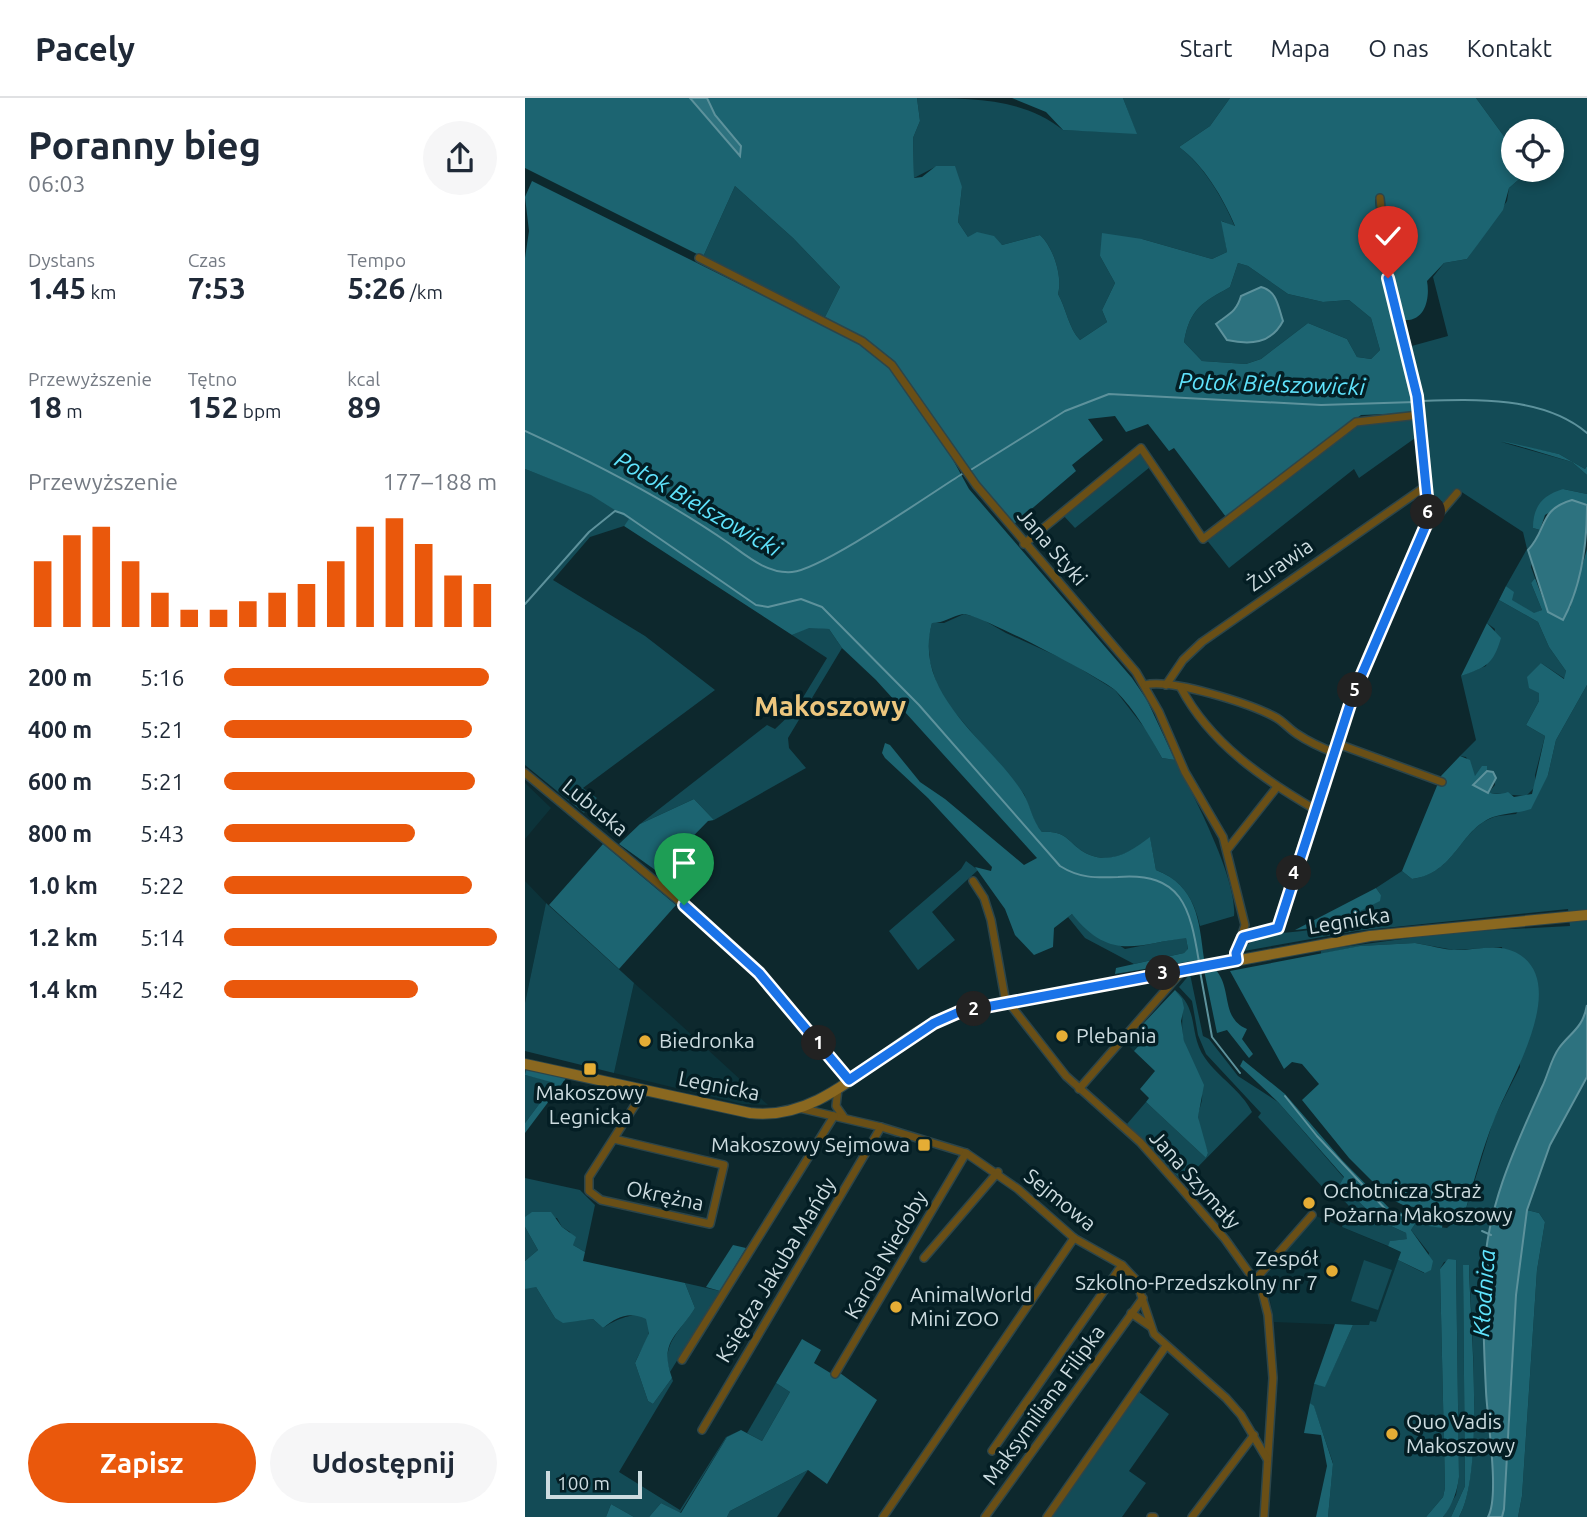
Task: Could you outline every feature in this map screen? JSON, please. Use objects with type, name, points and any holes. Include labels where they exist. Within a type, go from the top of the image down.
[{"type":"main road","name":"Legnicka","points":[[525,1064],[761,1115],[798,1108],[845,1083],[942,1019],[1009,1002],[1405,931],[1587,915]]},
{"type":"street","points":[[1380,198],[1388,278],[1417,396],[1428,505],[1422,538]]},
{"type":"street","name":"Jana Styki","points":[[699,258],[821,319],[878,353],[905,382],[976,485],[1024,544],[1105,634],[1145,685],[1185,772],[1216,823],[1227,850],[1244,921],[1243,937],[1236,953],[1237,960]]},
{"type":"street","points":[[1024,544],[1140,448],[1203,539],[1356,422],[1419,415]]},
{"type":"street","name":"Żurawia","points":[[1166,685],[1183,660],[1202,642],[1426,486]]},
{"type":"street","points":[[1243,937],[1279,926],[1356,688],[1422,538],[1441,510],[1457,493]]},
{"type":"street","points":[[1428,505],[1441,510]]},
{"type":"street","points":[[1145,685],[1181,688],[1226,699],[1274,716],[1299,735],[1335,753]]},
{"type":"street","points":[[1181,688],[1220,742],[1277,787],[1316,810]]},
{"type":"street","points":[[1338,744],[1441,782]]},
{"type":"street","name":"Lubuska","points":[[525,773],[684,905],[752,967],[795,1013],[845,1083]]},
{"type":"street","points":[[1227,850],[1277,787]]},
{"type":"street","points":[[973,881],[984,898],[991,920],[994,950],[1009,1002]]},
{"type":"street","points":[[1079,1089],[1187,969]]},
{"type":"street","name":"Jana Szymały","points":[[1009,1002],[1047,1054],[1079,1089],[1145,1148],[1213,1225],[1265,1297],[1272,1347],[1272,1416],[1268,1461]]},
{"type":"street","points":[[845,1083],[835,1102],[838,1111],[846,1119]]},
{"type":"street","name":"Okrężna","points":[[614,1139],[724,1165],[710,1224],[601,1200],[591,1195],[587,1186],[589,1177],[644,1091]]},
{"type":"street","name":"Sejmowa","points":[[798,1108],[881,1127],[966,1153],[998,1172],[1074,1238],[1122,1265],[1136,1280],[1150,1326],[1166,1346],[1214,1385],[1254,1435],[1268,1461]]},
{"type":"street","points":[[682,1360],[834,1116]]},
{"type":"street","name":"Księdza Jakuba Mańdy","points":[[702,1430],[881,1127]]},
{"type":"street","name":"Karola Niedoby","points":[[835,1374],[966,1153]]},
{"type":"street","name":"Karola Niedoby","points":[[924,1258],[998,1172]]},
{"type":"street","points":[[1255,1280],[1312,1215]]},
{"type":"street","points":[[883,1517],[1074,1238]]},
{"type":"street","points":[[992,1451],[1122,1265]]},
{"type":"street","name":"Maksymiliana Filipka","points":[[985,1517],[1143,1297]]},
{"type":"street","name":"Maksymiliana Filipka","points":[[1131,1313],[1150,1326]]},
{"type":"street","points":[[1047,1517],[1166,1346]]},
{"type":"street","points":[[1192,1517],[1254,1435]]},
{"type":"street","points":[[1264,1517],[1268,1461]]},
{"type":"shaded area","points":[[525,98],[690,98],[739,156],[741,146],[715,115],[707,98],[917,98],[920,121],[913,138],[914,178],[922,177],[936,166],[955,166],[962,187],[958,222],[968,237],[977,232],[994,236],[1002,245],[1040,235],[1053,254],[1059,279],[1058,294],[1080,340],[1107,322],[1102,310],[1115,283],[1100,256],[1102,233],[1142,239],[1212,259],[1227,252],[1221,221],[1235,226],[1204,172],[1179,147],[1210,126],[1230,98],[1476,98],[1501,132],[1501,182],[1516,182],[1509,188],[1503,210],[1467,259],[1444,263],[1427,281],[1427,301],[1422,312],[1418,317],[1405,320],[1394,285],[1383,196],[1375,198],[1382,252],[1406,359],[1413,413],[1361,415],[1226,517],[1174,448],[1169,451],[1148,424],[1126,432],[1115,416],[1088,419],[1103,440],[1072,465],[1076,471],[1014,524],[975,478],[893,360],[864,338],[825,317],[840,287],[793,238],[735,186],[703,257],[525,168]],"holes":[[[1238,263],[1248,266],[1288,294],[1323,302],[1349,300],[1371,318],[1380,350],[1371,359],[1357,357],[1347,339],[1308,323],[1261,359],[1246,364],[1202,361],[1184,342],[1194,314],[1205,302],[1230,287]]]},
{"type":"shaded area","points":[[917,98],[995,102],[1031,111],[1063,130],[1136,133],[1123,98],[1230,98],[1210,126],[1179,147],[1196,163],[1219,194],[1235,227],[1222,221],[1227,252],[1212,259],[1142,239],[1100,256],[1115,283],[1102,310],[1107,322],[1080,340],[1058,294],[1058,271],[1053,254],[1040,235],[1002,245],[968,237],[958,222],[962,187],[937,166],[914,178],[913,138],[920,121]]},
{"type":"shaded area","points":[[1012,98],[1123,98],[1137,134],[1063,130],[1046,112]]},
{"type":"shaded area","points":[[1476,98],[1587,98],[1587,466],[1585,469],[1559,454],[1501,442],[1572,462],[1587,475],[1587,494],[1563,489],[1533,528],[1540,530],[1531,567],[1535,578],[1531,583],[1542,610],[1534,614],[1511,600],[1513,592],[1506,586],[1527,549],[1523,532],[1457,489],[1444,503],[1432,495],[1422,404],[1408,347],[1448,336],[1433,277],[1444,263],[1467,259],[1507,201],[1509,188],[1516,182],[1564,182],[1564,119],[1501,119],[1501,132]]},
{"type":"shaded area","points":[[532,181],[862,345],[890,369],[946,447],[969,489],[1132,678],[1147,700],[1175,760],[1162,758],[1147,732],[1116,691],[1039,647],[973,616],[963,614],[932,623],[929,649],[933,672],[943,694],[957,715],[1009,773],[1023,793],[1042,832],[1064,836],[1083,852],[1107,858],[1130,851],[1150,837],[1156,870],[1180,885],[1193,906],[1204,959],[1115,974],[1116,968],[1184,953],[1188,949],[1186,938],[1138,946],[1112,944],[1099,939],[1072,914],[1054,928],[1053,947],[1034,955],[1015,935],[1005,909],[975,867],[991,871],[992,867],[928,798],[885,758],[882,753],[885,743],[890,745],[920,782],[945,799],[1024,865],[1037,858],[876,680],[842,648],[829,629],[809,628],[792,635],[624,526],[629,519],[591,495],[525,469],[525,258],[529,231],[525,197]]},
{"type":"shaded area","points":[[735,186],[793,238],[840,287],[825,317],[703,257]]},
{"type":"shaded area","points":[[1238,263],[1248,266],[1288,294],[1323,302],[1349,300],[1371,318],[1380,350],[1371,359],[1357,357],[1347,339],[1308,323],[1261,359],[1246,364],[1202,361],[1184,342],[1190,321],[1205,302],[1230,287]],"holes":[[[1241,296],[1276,306],[1280,313],[1221,319],[1235,311]]]},
{"type":"shaded area","points":[[1415,418],[1418,436],[1359,478],[1354,469],[1229,568],[1206,539],[1355,424]]},
{"type":"shaded area","points":[[1502,441],[1559,454],[1585,469],[1587,466],[1587,475],[1572,462]]},
{"type":"shaded area","points":[[1137,454],[1142,454],[1150,467],[1075,528],[1063,515]]},
{"type":"shaded area","points":[[525,469],[591,494],[630,519],[624,526],[590,537],[553,580],[645,636],[715,690],[583,788],[597,798],[584,813],[525,765]]},
{"type":"shaded area","points":[[1563,489],[1587,494],[1587,505],[1572,500],[1545,515],[1540,530],[1533,528],[1540,502]]},
{"type":"shaded area","points":[[1587,549],[1587,685],[1556,740],[1548,775],[1531,809],[1493,817],[1482,823],[1438,869],[1412,879],[1402,871],[1441,776],[1460,756],[1470,760],[1475,776],[1482,766],[1487,766],[1487,771],[1473,784],[1482,789],[1494,794],[1508,792],[1514,797],[1532,794],[1545,736],[1526,725],[1539,701],[1539,693],[1529,688],[1527,677],[1541,663],[1564,679],[1566,671],[1549,647],[1538,622],[1499,600],[1506,586],[1514,592],[1512,600],[1534,613],[1542,610],[1531,583],[1535,578],[1548,612],[1570,608]]},
{"type":"shaded area","points":[[1499,600],[1538,622],[1549,647],[1566,671],[1565,679],[1541,663],[1539,701],[1526,725],[1545,736],[1535,775],[1536,786],[1526,796],[1488,793],[1495,785],[1493,772],[1487,771],[1487,766],[1475,777],[1466,757],[1460,756],[1476,740],[1461,676],[1486,666],[1495,629],[1487,623]]},
{"type":"shaded area","points":[[964,614],[980,618],[1068,661],[1115,690],[1147,731],[1162,758],[1175,760],[1222,860],[1229,881],[1234,916],[1200,926],[1194,907],[1180,885],[1156,870],[1150,838],[1129,851],[1106,858],[1083,852],[1064,836],[1042,832],[1036,825],[1024,794],[940,695],[930,662],[928,639],[932,623],[944,623]]},
{"type":"shaded area","points":[[1487,623],[1501,638],[1495,654],[1483,667],[1461,676]]},
{"type":"shaded area","points":[[809,627],[829,629],[842,648],[788,738],[789,748],[806,768],[714,820],[694,799],[640,824],[767,725],[775,729],[796,709],[827,658],[792,635]]},
{"type":"shaded area","points":[[1587,685],[1587,1005],[1580,1024],[1554,1057],[1513,1155],[1497,1201],[1486,1249],[1483,1317],[1493,1475],[1488,1517],[1459,1517],[1467,1496],[1474,1433],[1469,1265],[1463,1265],[1465,1486],[1451,1517],[1443,1517],[1456,1495],[1459,1477],[1456,1260],[1444,1262],[1440,1269],[1445,1488],[1443,1497],[1426,1517],[1328,1517],[1333,1463],[1314,1407],[1310,1403],[1314,1384],[1325,1386],[1353,1325],[1376,1322],[1398,1260],[1424,1273],[1429,1253],[1411,1230],[1415,1224],[1447,1228],[1465,1212],[1494,1118],[1520,1067],[1502,947],[1454,950],[1415,943],[1361,946],[1321,954],[1321,950],[1454,932],[1570,926],[1568,909],[1356,931],[1244,951],[1243,948],[1262,937],[1318,929],[1342,920],[1381,895],[1376,888],[1402,871],[1412,879],[1427,875],[1448,860],[1473,830],[1483,823],[1494,817],[1516,814],[1548,775],[1556,740]]},
{"type":"shaded area","points":[[525,783],[551,808],[525,839]]},
{"type":"shaded area","points":[[694,799],[714,820],[708,821],[658,872],[619,844],[640,824]]},
{"type":"shaded area","points":[[603,844],[676,905],[619,969],[549,905]]},
{"type":"shaded area","points":[[966,861],[978,870],[932,912],[955,940],[918,970],[889,931],[961,869]]},
{"type":"shaded area","points":[[525,881],[546,903],[525,1003]]},
{"type":"shaded area","points":[[1376,888],[1381,895],[1380,901],[1330,926],[1295,930]]},
{"type":"shaded area","points":[[546,903],[634,983],[614,1073],[525,1051],[525,1003]]},
{"type":"shaded area","points":[[1072,914],[1125,949],[1186,937],[1188,950],[1134,964],[1085,938],[1068,917]]},
{"type":"shaded area","points":[[1415,943],[1452,950],[1494,947],[1508,949],[1531,966],[1538,985],[1538,1008],[1532,1032],[1490,1131],[1465,1212],[1459,1216],[1403,1205],[1389,1198],[1349,1158],[1302,1100],[1319,1084],[1302,1064],[1292,1062],[1284,1069],[1230,971],[1360,946]]},
{"type":"shaded area","points":[[1215,969],[1224,985],[1233,1018],[1247,1029],[1242,1039],[1253,1054],[1249,1058],[1227,1030],[1217,1033],[1204,970]]},
{"type":"shaded area","points":[[1190,974],[1203,1036],[1209,1039],[1238,1076],[1278,1102],[1344,1178],[1340,1184],[1378,1220],[1406,1233],[1408,1239],[1391,1241],[1388,1246],[1342,1227],[1349,1206],[1332,1188],[1327,1192],[1258,1117],[1261,1113],[1206,1054],[1198,1035],[1192,1001],[1179,987]]},
{"type":"shaded area","points":[[634,983],[768,1105],[742,1104],[614,1073]]},
{"type":"shaded area","points":[[1175,990],[1188,1006],[1205,1058],[1242,1097],[1252,1112],[1183,1182],[1127,1124],[1146,1102],[1206,1158],[1208,1153],[1198,1121],[1202,1094],[1185,1044],[1181,1001]]},
{"type":"shaded area","points":[[1175,990],[1182,999],[1184,1008],[1181,1021],[1184,1041],[1204,1085],[1198,1117],[1208,1153],[1206,1158],[1146,1102],[1149,1098],[1140,1089],[1155,1071],[1134,1051],[1150,1033],[1142,1025]]},
{"type":"shaded area","points":[[1142,1025],[1150,1033],[1134,1051],[1126,1043]]},
{"type":"shaded area","points":[[1243,1060],[1285,1094],[1342,1160],[1392,1211],[1443,1221],[1442,1228],[1415,1224],[1411,1230],[1433,1261],[1431,1270],[1425,1273],[1398,1260],[1401,1252],[1388,1246],[1390,1241],[1407,1239],[1406,1233],[1378,1220],[1340,1184],[1344,1177],[1278,1102],[1240,1066]]},
{"type":"shaded area","points":[[526,1068],[567,1077],[525,1133],[525,1123],[555,1083],[525,1075]]},
{"type":"shaded area","points":[[525,1075],[556,1082],[525,1123]]},
{"type":"shaded area","points":[[1587,1077],[1587,1517],[1518,1517],[1522,1496],[1537,1270],[1545,1222],[1539,1213],[1527,1210],[1550,1145]]},
{"type":"shaded area","points":[[525,1178],[580,1190],[595,1205],[585,1252],[573,1245],[570,1232],[562,1227],[557,1218],[525,1217]]},
{"type":"shaded area","points":[[1527,1210],[1539,1213],[1545,1222],[1537,1270],[1522,1496],[1518,1517],[1502,1517],[1516,1295]]},
{"type":"shaded area","points":[[532,1212],[551,1212],[562,1227],[576,1237],[573,1245],[585,1252],[583,1261],[685,1283],[695,1308],[672,1340],[668,1356],[672,1378],[653,1404],[648,1401],[635,1363],[649,1333],[646,1319],[634,1315],[623,1316],[603,1328],[593,1319],[563,1323],[555,1318],[536,1287],[525,1289],[525,1261],[538,1250],[525,1227],[525,1217]]},
{"type":"shaded area","name":"Zespół Szkolno-Przedszkolny nr 7","points":[[1316,1216],[1401,1252],[1375,1326],[1274,1322],[1270,1300],[1261,1281]]},
{"type":"shaded area","points":[[525,1227],[538,1250],[525,1261]]},
{"type":"shaded area","points":[[733,1245],[746,1248],[720,1291],[706,1287]]},
{"type":"shaded area","points":[[1448,1259],[1456,1260],[1459,1477],[1454,1498],[1443,1517],[1426,1517],[1443,1497],[1445,1488],[1440,1269]]},
{"type":"shaded area","points":[[1364,1260],[1392,1270],[1378,1310],[1351,1301]]},
{"type":"shaded area","points":[[1463,1265],[1469,1265],[1474,1433],[1467,1496],[1459,1517],[1451,1517],[1465,1486]]},
{"type":"shaded area","points":[[685,1283],[720,1291],[670,1372],[668,1354],[673,1338],[695,1308]]},
{"type":"shaded area","points":[[536,1287],[555,1318],[575,1321],[593,1319],[603,1328],[632,1315],[640,1315],[646,1317],[649,1323],[648,1336],[635,1363],[648,1401],[653,1404],[672,1378],[673,1381],[619,1472],[680,1510],[726,1437],[741,1430],[727,1437],[680,1513],[661,1503],[649,1517],[634,1517],[611,1504],[606,1517],[525,1517],[525,1289]]},
{"type":"shaded area","points":[[1335,1324],[1353,1325],[1325,1387],[1314,1384]]},
{"type":"shaded area","points":[[802,1339],[821,1350],[814,1363],[837,1377],[840,1373],[877,1400],[827,1484],[808,1470],[730,1511],[727,1517],[649,1517],[661,1503],[681,1513],[727,1437],[741,1430],[762,1441],[790,1392],[776,1383]]},
{"type":"shaded area","points":[[776,1383],[790,1392],[762,1441],[747,1433]]},
{"type":"shaded area","points":[[1139,1392],[1169,1414],[1129,1471],[1146,1483],[1122,1517],[1051,1517]]},
{"type":"shaded area","points":[[1310,1403],[1314,1406],[1333,1464],[1328,1517],[1316,1517],[1327,1466],[1321,1435],[1304,1433]]},
{"type":"shaded area","points":[[808,1470],[777,1517],[727,1517],[730,1511]]},
{"type":"shaded area","points":[[611,1504],[634,1517],[606,1517]]},
{"type":"water","points":[[690,98],[707,98],[715,115],[741,146],[740,156]]},
{"type":"water","points":[[1261,287],[1274,296],[1278,305],[1283,321],[1278,329],[1259,341],[1227,340],[1216,324],[1234,310],[1241,296]]},
{"type":"water","points":[[1572,500],[1587,505],[1586,535],[1579,579],[1563,620],[1548,612],[1528,550],[1548,515],[1561,504]]},
{"type":"water","points":[[1487,771],[1493,772],[1496,778],[1488,793],[1473,785]]},
{"type":"water","name":"Kłodnica","points":[[1587,1005],[1587,1077],[1550,1145],[1527,1210],[1516,1295],[1504,1509],[1502,1517],[1488,1517],[1493,1475],[1484,1347],[1486,1249],[1497,1201],[1513,1155],[1554,1057],[1580,1024]]},
{"type":"waterway","name":"Potok Bielszowicki","points":[[969,471],[1065,411],[1109,394],[1321,405],[1415,402]]},
{"type":"waterway","name":"Potok Bielszowicki","points":[[1420,401],[1485,400],[1530,406],[1570,421],[1587,433]]},
{"type":"waterway","name":"Potok Bielszowicki","points":[[525,431],[630,483],[681,512],[759,564],[783,572],[807,568],[851,545],[962,474]]},
{"type":"waterway","points":[[525,604],[589,532],[615,511],[624,514],[756,605],[768,607],[801,599],[822,607],[919,705],[1060,866],[1087,876],[1139,877],[1156,880],[1169,887],[1186,910],[1192,925],[1199,962]]},
{"type":"waterway","points":[[1200,971],[1212,1037],[1240,1073]]},
{"type":"waterway","points":[[1285,1096],[1317,1136],[1389,1213],[1444,1223]]},
{"type":"waterway","points":[[1482,1231],[1491,1235]]},
{"type":"place","name":"Plebania","points":[[1062,1036]]},
{"type":"place","name":"Biedronka","points":[[645,1041]]},
{"type":"place","name":"Makoszowy Legnicka","points":[[590,1069]]},
{"type":"place","name":"Makoszowy Sejmowa","points":[[924,1145]]},
{"type":"place","name":"Ochotnicza Straż Pożarna Makoszowy","points":[[1309,1203]]},
{"type":"place","name":"Zespół Szkolno-Przedszkolny nr 7","points":[[1332,1271]]},
{"type":"place","name":"AnimalWorld Mini ZOO","points":[[896,1307]]},
{"type":"place","name":"Quo Vadis Makoszowy","points":[[1392,1434]]},
{"type":"district","name":"Makoszowy","points":[[830,706]]},
{"type":"route","points":[[684,905],[759,973],[849,1080],[934,1023],[959,1012],[1237,960],[1236,953],[1243,937],[1278,928],[1297,862],[1353,695],[1426,525],[1427,497],[1417,396],[1388,278]]}]
